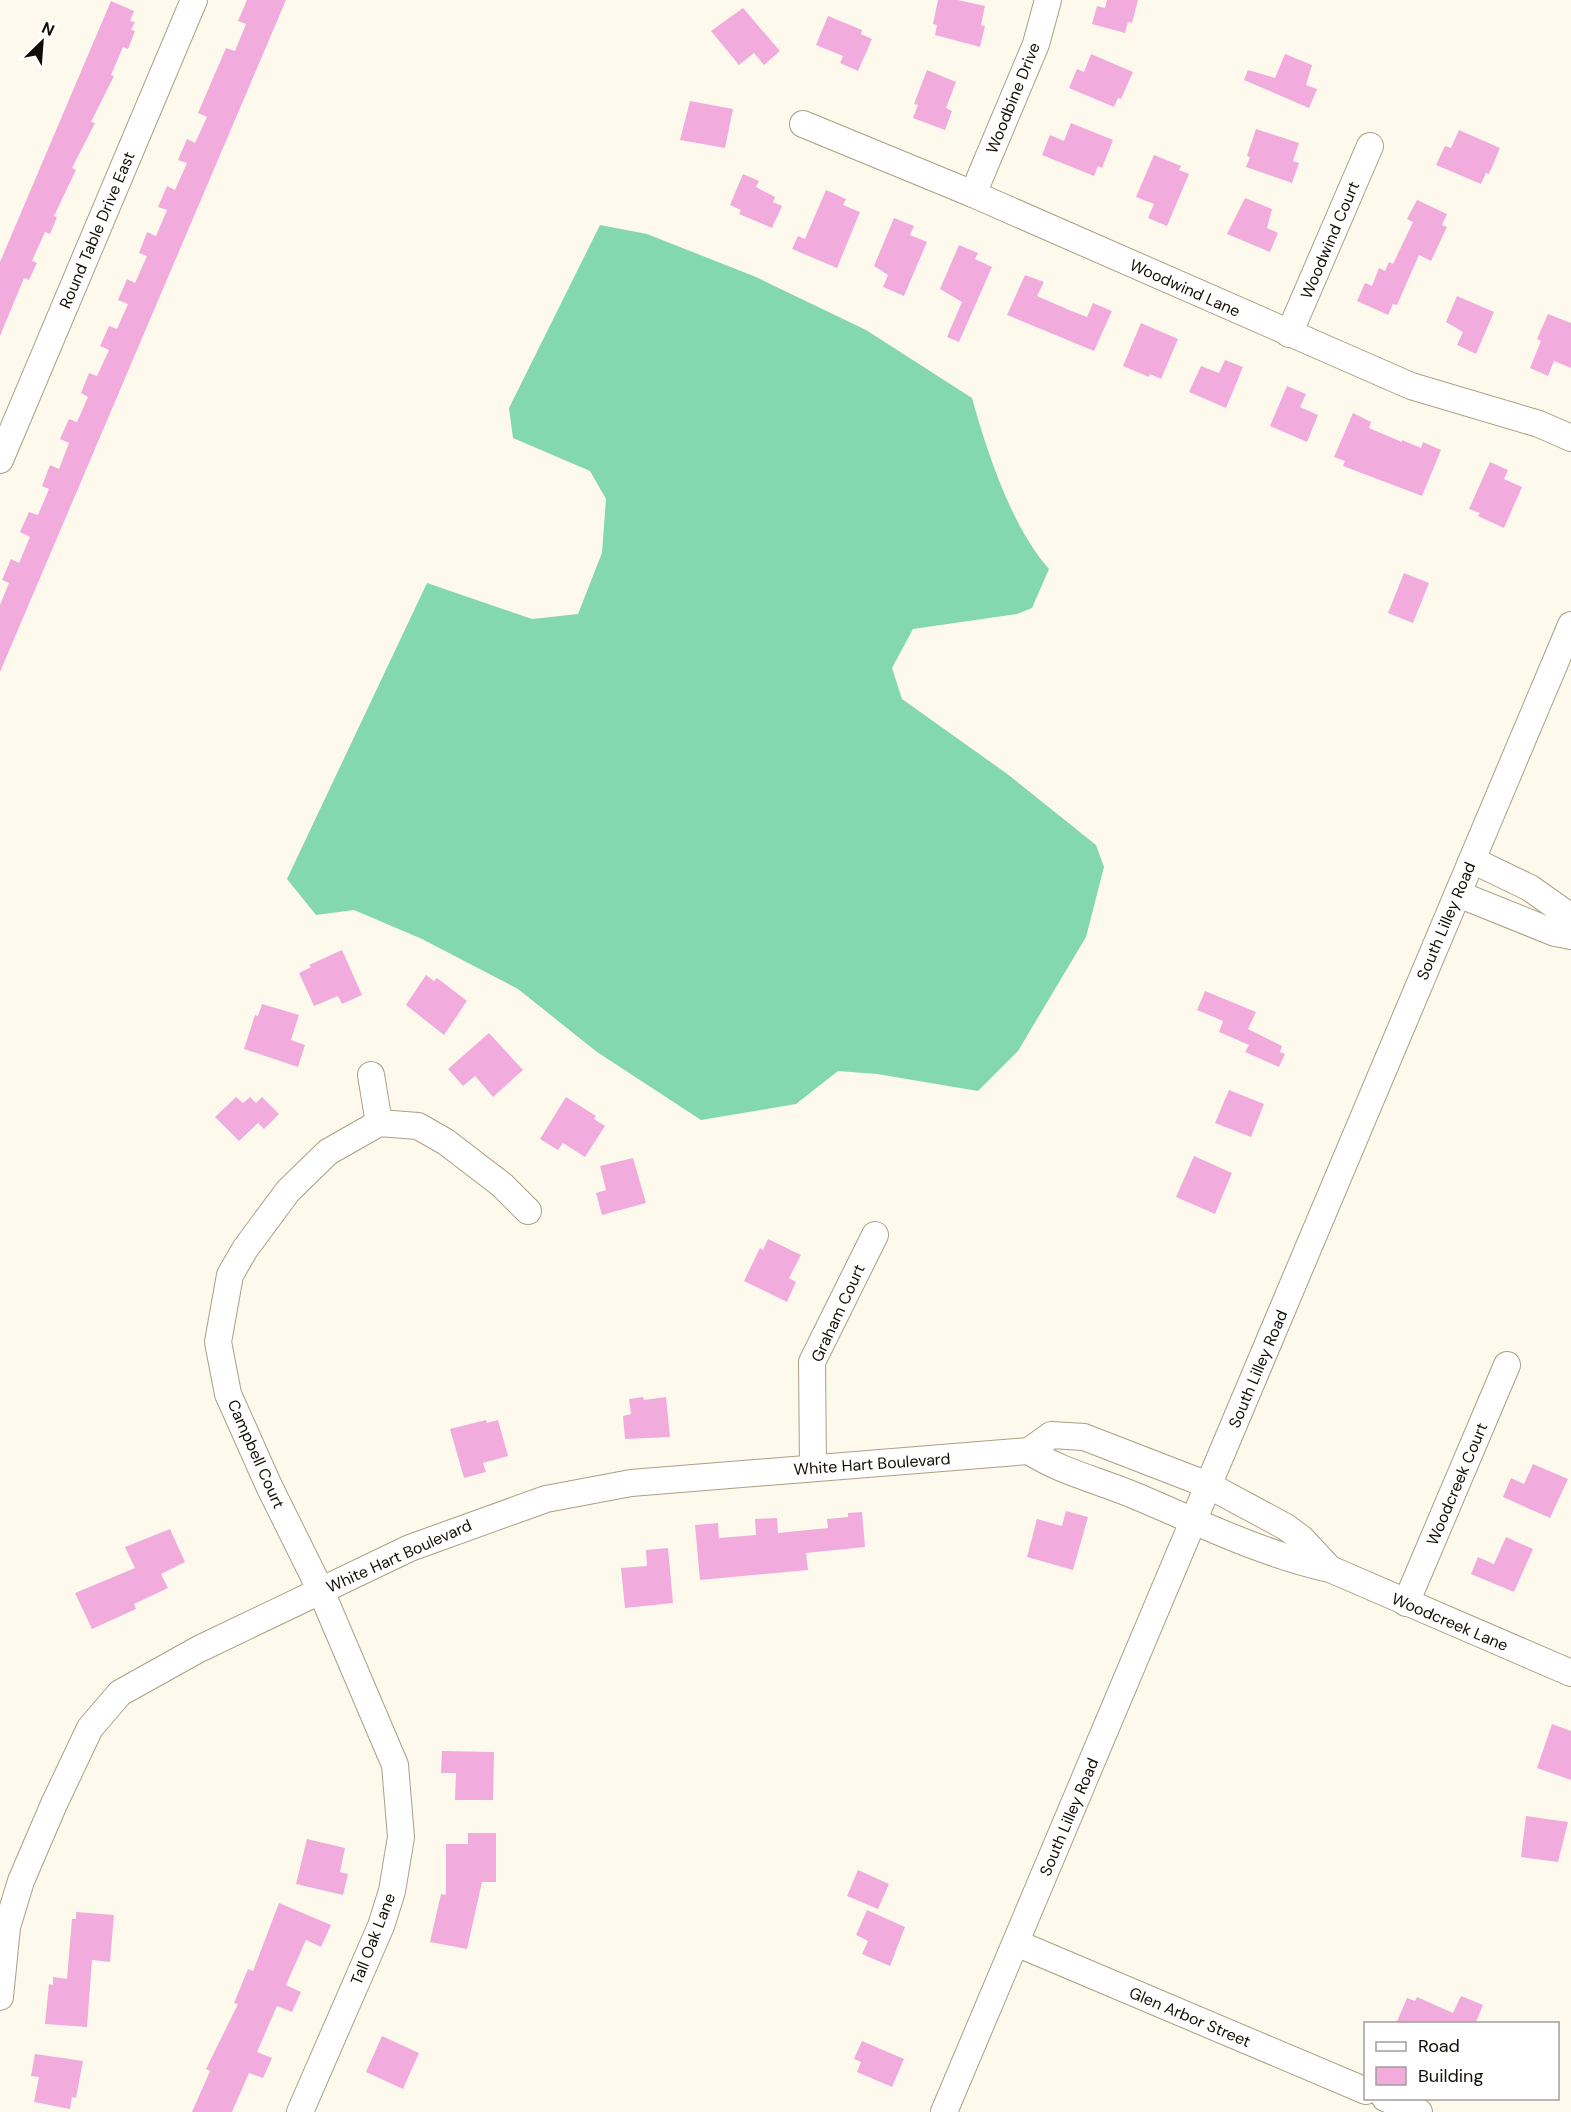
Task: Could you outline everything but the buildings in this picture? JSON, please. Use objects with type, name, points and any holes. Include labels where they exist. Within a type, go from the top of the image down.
[{"type":"street","name":"Round Table Drive East","points":[[0,460],[194,0]]},
{"type":"street","name":"Woodbine Drive","points":[[973,194],[1036,44],[1048,0]]},
{"type":"street","name":"Woodwind Lane","points":[[803,124],[973,194],[1411,386],[1539,424],[1571,438]]},
{"type":"street","name":"Woodwind Court","points":[[1290,334],[1370,146]]},
{"type":"street","name":"South Lilley Road","points":[[944,2112],[1167,1586],[1192,1519],[1571,626]]},
{"type":"street","points":[[1472,860],[1530,888],[1571,918]]},
{"type":"street","points":[[1458,894],[1555,933],[1571,936]]},
{"type":"street","points":[[371,1075],[380,1123],[418,1126],[446,1142],[501,1185],[528,1211]]},
{"type":"street","name":"Campbell Court","points":[[321,1591],[269,1486],[228,1394],[218,1342],[230,1275],[244,1249],[288,1191],[328,1152],[380,1123]]},
{"type":"street","name":"Graham Court","points":[[813,1467],[812,1362],[875,1235]]},
{"type":"street","name":"Woodcreek Court","points":[[1406,1603],[1507,1365]]},
{"type":"street","name":"White Hart Boulevard","points":[[0,1997],[7,1927],[21,1881],[54,1803],[90,1728],[120,1694],[199,1649],[410,1548],[546,1499],[631,1484],[813,1467],[1029,1451],[1051,1435],[1084,1437],[1208,1485]]},
{"type":"street","points":[[1029,1451],[1045,1461],[1192,1519]]},
{"type":"street","name":"Woodcreek Lane","points":[[1208,1485],[1286,1527],[1330,1569]]},
{"type":"street","name":"Woodcreek Lane","points":[[1192,1519],[1288,1560],[1330,1569],[1571,1673]]},
{"type":"street","name":"Tall Oak Lane","points":[[300,2112],[381,1926],[392,1891],[401,1838],[395,1765],[321,1591]]},
{"type":"street","name":"Glen Arbor Street","points":[[1016,1943],[1364,2091]]},
{"type":"street","points":[[1390,2100],[1419,2112]]},
{"type":"green space","points":[[600,225],[647,234],[756,277],[866,330],[972,398],[993,465],[1012,511],[1023,533],[1049,569],[1032,608],[1017,614],[913,629],[892,668],[902,699],[1006,773],[1096,845],[1104,867],[1086,937],[1018,1051],[978,1091],[877,1074],[838,1071],[796,1104],[701,1120],[597,1052],[518,989],[422,939],[354,910],[316,915],[287,879],[427,583],[532,619],[578,614],[602,553],[606,499],[590,471],[513,438],[509,408]]}]
